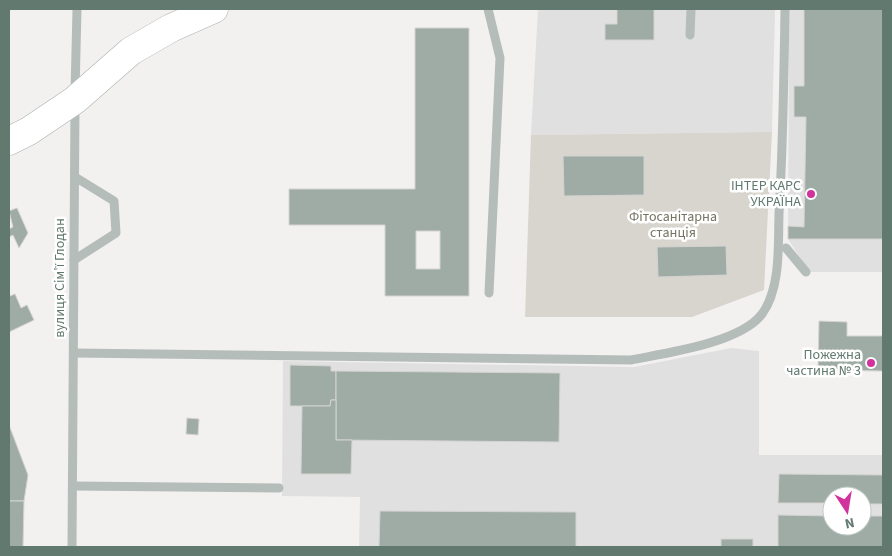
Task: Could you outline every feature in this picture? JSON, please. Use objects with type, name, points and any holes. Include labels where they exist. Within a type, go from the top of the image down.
[{"type":"main road","points":[[9,140],[29,131],[75,100],[131,51],[172,28],[214,9]]},
{"type":"street","name":"вулиця Сім'ї Глодан","points":[[72,547],[76,9]]},
{"type":"street","points":[[488,9],[500,58],[489,293]]},
{"type":"street","points":[[690,35],[691,9]]},
{"type":"street","points":[[74,353],[632,360],[705,344],[745,328],[761,315],[770,298],[786,248],[782,170],[785,9]]},
{"type":"street","points":[[74,177],[114,201],[116,233],[74,260]]},
{"type":"street","points":[[786,248],[806,272]]},
{"type":"street","points":[[73,486],[279,488]]},
{"type":"shaded area","points":[[538,9],[775,9],[772,132],[531,135]]},
{"type":"shaded area","points":[[789,9],[883,9],[883,272],[809,272],[788,239]]},
{"type":"shaded area","points":[[731,348],[759,351],[759,455],[883,455],[883,547],[359,547],[360,497],[282,496],[283,361],[634,367]]},
{"type":"green space","name":"Фітосанітарна станція","points":[[772,132],[764,290],[692,317],[525,317],[531,135]]},
{"type":"building","points":[[617,9],[654,9],[654,40],[605,40],[605,24],[617,24]]},
{"type":"building","points":[[804,9],[883,9],[883,239],[788,239],[788,226],[804,227],[806,117],[794,117],[794,86],[804,86]]},
{"type":"building","points":[[415,28],[469,28],[469,296],[385,296],[385,225],[289,225],[289,189],[415,189]],"holes":[[[416,231],[440,231],[440,269],[416,269]]]},
{"type":"building","name":"Фітосанітарна станція","points":[[563,156],[644,156],[644,195],[564,196]]},
{"type":"building","points":[[17,208],[28,233],[19,248],[13,235],[9,237],[9,229],[13,227],[9,211]]},
{"type":"building","points":[[726,246],[727,275],[658,277],[657,247]]},
{"type":"building","points":[[9,294],[10,296],[15,294],[21,308],[27,305],[34,320],[9,332]]},
{"type":"building","points":[[819,321],[847,322],[847,336],[883,336],[883,371],[818,370]]},
{"type":"building","points":[[290,365],[331,366],[331,371],[336,371],[336,400],[331,400],[330,406],[290,406]]},
{"type":"building","points":[[336,371],[560,373],[559,442],[336,440]]},
{"type":"building","points":[[331,400],[336,400],[336,440],[352,440],[351,474],[301,474],[302,406],[330,406]]},
{"type":"building","points":[[187,418],[199,419],[198,435],[186,434]]},
{"type":"building","points":[[9,425],[28,475],[24,501],[9,501]]},
{"type":"building","points":[[779,474],[883,475],[883,504],[872,504],[872,486],[822,486],[822,503],[778,503]]},
{"type":"building","points":[[9,501],[24,501],[23,547],[9,547]]},
{"type":"building","points":[[380,511],[576,512],[576,547],[379,547]]},
{"type":"building","points":[[778,515],[822,516],[822,536],[872,536],[872,516],[883,516],[883,547],[778,547]]},
{"type":"building","points":[[721,539],[753,539],[753,547],[721,547]]},
{"type":"place","name":"ІНТЕР КАРС УКРАЇНА","points":[[811,194]]},
{"type":"place","name":"Пожежна частина № 3","points":[[871,363]]}]
